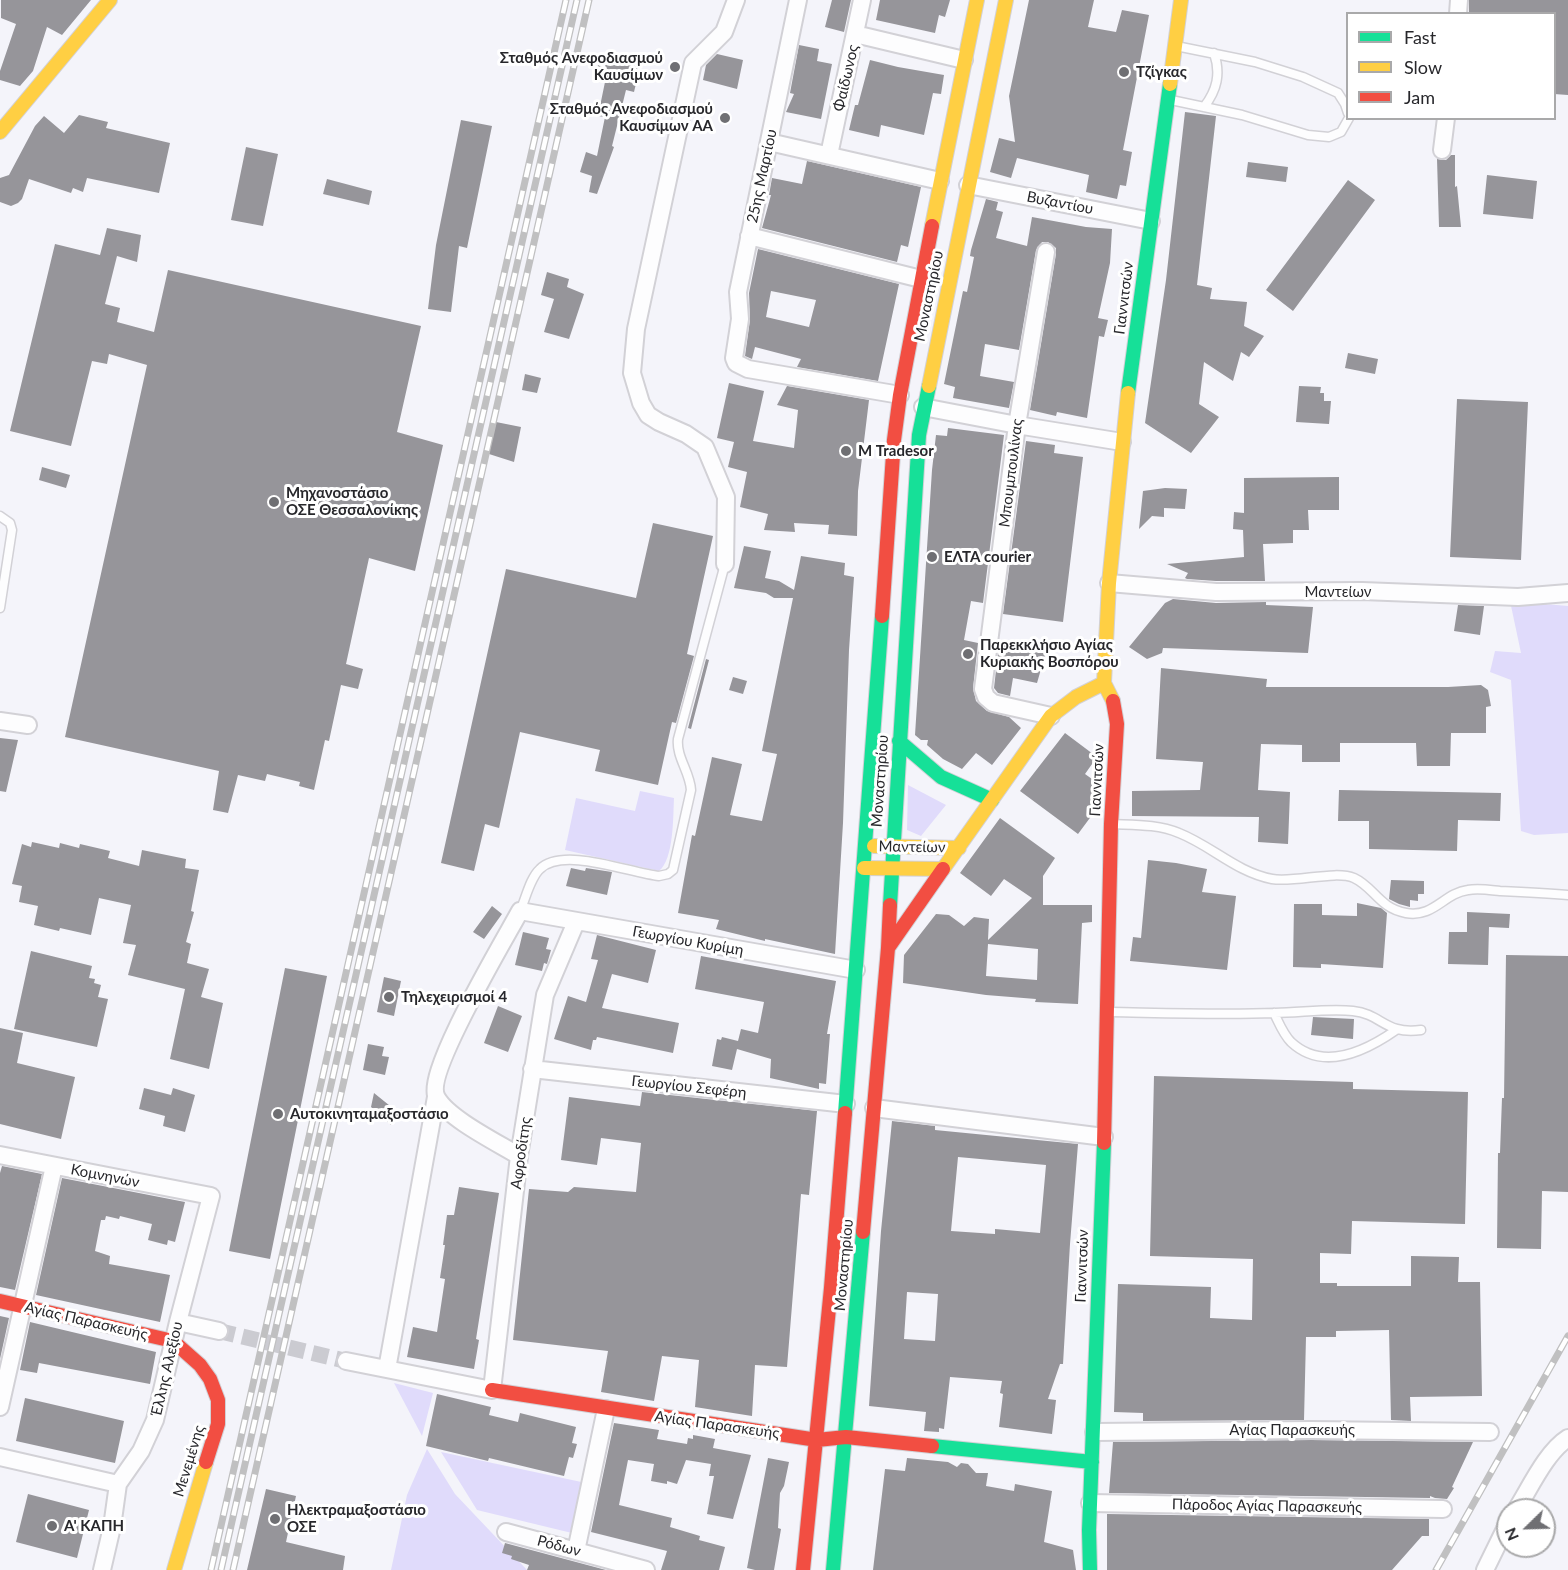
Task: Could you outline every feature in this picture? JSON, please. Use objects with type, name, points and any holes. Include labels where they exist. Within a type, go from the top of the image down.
[{"type":"main road","points":[[0,132],[110,0]]},
{"type":"main road","name":"Μοναστηρίου","points":[[803,1570],[817,1440],[846,1104],[894,440],[921,279],[977,0]]},
{"type":"main road","name":"Μοναστηρίου","points":[[833,1570],[888,948],[892,846],[919,435],[1006,0]]},
{"type":"main road","name":"Γιαννιτσών","points":[[1090,1570],[1090,1503],[1104,1137],[1111,824],[1117,724],[1112,698],[1104,683],[1109,583],[1122,442],[1176,45],[1176,1]]},
{"type":"main road","name":"Μαντείων","points":[[864,868],[943,869],[1051,716],[1076,697],[1104,683]]},
{"type":"main road","points":[[899,741],[941,777],[992,800]]},
{"type":"main road","name":"Μαντείων","points":[[866,845],[959,848]]},
{"type":"main road","points":[[888,948],[943,869]]},
{"type":"main road","name":"Αγίας Παρασκευής","points":[[0,1301],[173,1341]]},
{"type":"main road","name":"Μενεμένης","points":[[173,1341],[206,1372],[216,1391],[219,1412],[218,1424],[174,1570]]},
{"type":"main road","name":"Αγίας Παρασκευής","points":[[492,1390],[817,1440],[846,1437],[1092,1462]]},
{"type":"street","points":[[725,564],[726,497],[705,447],[648,414],[641,403],[632,373],[636,329],[693,63],[724,32],[736,0]]},
{"type":"street","name":"25ης Μαρτίου","points":[[798,0],[738,292],[740,319],[734,352],[736,363],[748,369],[900,396]]},
{"type":"street","name":"Φαίδωνος","points":[[829,155],[862,0]]},
{"type":"street","points":[[855,34],[964,60]]},
{"type":"street","points":[[1442,150],[1446,120]]},
{"type":"street","points":[[769,141],[940,181]]},
{"type":"street","name":"Βυζαντίου","points":[[968,184],[1151,221]]},
{"type":"street","points":[[749,236],[921,279]]},
{"type":"street","name":"Μπουμπουλίνας","points":[[1046,252],[1017,425],[984,693],[986,698],[993,703],[1051,716]]},
{"type":"street","points":[[923,407],[1122,442]]},
{"type":"street","name":"Μαντείων","points":[[1109,583],[1216,592],[1362,591],[1518,597],[1568,593]]},
{"type":"street","points":[[0,721],[28,725]]},
{"type":"street","points":[[387,1369],[436,1096],[435,1082],[447,1048],[520,911]]},
{"type":"street","name":"Γεωργίου Κυρίμη","points":[[520,911],[856,970]]},
{"type":"street","name":"Αφροδίτης","points":[[492,1390],[519,1156],[545,995],[576,922]]},
{"type":"street","name":"Γεωργίου Σεφέρη","points":[[532,1069],[846,1104]]},
{"type":"street","points":[[436,1096],[457,1117],[519,1156]]},
{"type":"street","points":[[874,1108],[1104,1137]]},
{"type":"street","name":"Κομνηνών","points":[[0,1155],[211,1196]]},
{"type":"street","points":[[0,1407],[54,1166]]},
{"type":"street","name":"Έλλης Αλεξίου","points":[[102,1570],[112,1527],[118,1484],[141,1451],[151,1431],[162,1397],[177,1322],[211,1196]]},
{"type":"street","points":[[177,1322],[219,1331]]},
{"type":"street","name":"Αγίας Παρασκευής","points":[[346,1360],[492,1390]]},
{"type":"street","points":[[576,1551],[606,1409]]},
{"type":"street","name":"Αγίας Παρασκευής","points":[[1094,1432],[1311,1430],[1490,1432]]},
{"type":"street","points":[[1524,1498],[1557,1445],[1568,1438]]},
{"type":"street","points":[[0,1457],[118,1484]]},
{"type":"street","name":"Πάροδος Αγίας Παρασκευής","points":[[1090,1503],[1443,1509]]},
{"type":"street","name":"Ρόδων","points":[[506,1532],[646,1570]]},
{"type":"street","points":[[1485,1570],[1496,1548]]},
{"type":"lane","points":[[1176,45],[1255,62],[1318,83],[1338,93],[1346,108]]},
{"type":"lane","points":[[1204,107],[1210,99],[1217,80],[1217,62],[1214,53]]},
{"type":"lane","points":[[1168,100],[1242,115],[1308,135],[1329,137],[1341,132],[1348,120]]},
{"type":"lane","points":[[0,516],[10,523],[12,530],[0,608]]},
{"type":"lane","points":[[520,911],[535,876],[548,863],[583,861],[659,876],[668,874],[672,870],[692,790],[691,780],[678,750],[678,739],[725,564]]},
{"type":"lane","points":[[1111,824],[1167,829],[1190,838],[1228,862],[1258,876],[1290,880],[1352,878],[1384,904],[1412,914],[1437,907],[1448,898],[1468,890],[1568,895]]},
{"type":"lane","points":[[1107,1012],[1274,1013],[1351,1010],[1365,1013],[1396,1030],[1421,1030]]},
{"type":"lane","points":[[1274,1013],[1290,1041],[1299,1048],[1326,1057],[1346,1056],[1362,1051],[1396,1030]]},
{"type":"shaded area","points":[[1510,601],[1568,606],[1568,833],[1534,835],[1521,831],[1511,680],[1490,672],[1495,651],[1521,653]]},
{"type":"shaded area","points":[[908,785],[946,805],[921,836],[907,830]]},
{"type":"shaded area","points":[[640,791],[674,798],[670,848],[668,857],[659,871],[565,850],[576,798],[635,811]]},
{"type":"shaded area","points":[[394,1383],[433,1393],[422,1436]]},
{"type":"shaded area","points":[[427,1449],[455,1494],[527,1570],[391,1570],[407,1495]]},
{"type":"shaded area","points":[[441,1452],[586,1483],[576,1534],[477,1510]]},
{"type":"building","points":[[1,0],[91,0],[62,35],[47,27],[33,71],[20,86],[0,80],[0,71],[16,24],[1,18]]},
{"type":"building","points":[[832,0],[851,0],[844,32],[825,27]]},
{"type":"building","points":[[880,0],[950,0],[945,17],[939,15],[935,33],[876,20]]},
{"type":"building","points":[[1029,0],[1094,0],[1088,27],[1116,32],[1122,10],[1149,15],[1123,150],[1132,152],[1126,186],[1120,185],[1117,199],[1086,192],[1089,175],[1017,158],[1011,178],[990,172],[999,138],[1015,142],[1009,96]]},
{"type":"building","points":[[1469,0],[1568,0],[1568,95],[1556,94],[1556,12],[1469,12]]},
{"type":"building","points":[[799,45],[819,49],[817,61],[832,64],[821,119],[786,112],[794,94],[790,93]]},
{"type":"building","points":[[717,54],[743,60],[737,89],[703,80],[706,65]]},
{"type":"building","points":[[606,59],[640,67],[634,92],[626,90],[612,146],[614,147],[597,194],[589,192],[592,176],[580,172],[586,152],[597,156],[605,117],[598,116],[605,82],[595,80],[598,65],[605,67]]},
{"type":"building","points":[[870,60],[944,75],[941,94],[933,93],[924,135],[881,125],[879,137],[849,130]]},
{"type":"building","points":[[1185,112],[1216,116],[1197,285],[1212,288],[1210,299],[1247,302],[1244,326],[1264,336],[1249,357],[1241,352],[1233,381],[1204,362],[1199,404],[1219,417],[1191,453],[1145,423],[1166,280]]},
{"type":"building","points":[[79,115],[108,122],[106,128],[170,143],[159,193],[87,178],[83,192],[73,188],[71,193],[29,179],[22,199],[18,203],[11,206],[0,202],[0,178],[9,175],[35,126],[44,116],[64,133]]},
{"type":"building","points":[[461,120],[492,126],[467,248],[459,246],[451,312],[428,309],[436,245]]},
{"type":"building","points":[[246,147],[278,154],[263,226],[231,220]]},
{"type":"building","points":[[1451,155],[1455,155],[1455,187],[1457,186],[1461,227],[1439,227],[1437,159],[1446,160]]},
{"type":"building","points":[[807,161],[921,187],[908,247],[901,245],[897,262],[762,228],[771,195],[769,195],[772,178],[802,184]]},
{"type":"building","points":[[1248,162],[1288,167],[1286,182],[1246,177]]},
{"type":"building","points":[[1487,175],[1537,181],[1533,219],[1483,214]]},
{"type":"building","points":[[327,179],[372,191],[369,205],[323,194]]},
{"type":"building","points":[[1348,180],[1375,200],[1293,311],[1266,290]]},
{"type":"building","points":[[986,199],[998,202],[996,210],[1003,212],[996,238],[1027,246],[1032,217],[1086,227],[1112,229],[1110,263],[1098,318],[1108,320],[1104,337],[1099,336],[1087,418],[1057,412],[1056,416],[1030,410],[1056,254],[1056,248],[1048,242],[1042,242],[1036,250],[1019,350],[985,344],[980,376],[1014,382],[1009,408],[953,398],[955,387],[944,384],[963,291],[967,292],[974,257],[970,256],[971,250]]},
{"type":"building","name":"Μηχανοστάσιο ΟΣΕ Θεσσαλονίκης","points":[[107,228],[141,235],[137,262],[117,256],[105,304],[120,308],[117,322],[154,332],[168,270],[421,326],[397,432],[443,445],[415,571],[369,558],[346,664],[363,669],[358,689],[341,685],[329,741],[325,740],[314,790],[299,786],[300,782],[267,774],[265,781],[238,775],[228,813],[213,810],[219,771],[65,737],[147,365],[109,354],[107,364],[92,361],[71,446],[10,431],[55,244],[100,255]]},
{"type":"building","points":[[758,249],[899,284],[878,381],[797,367],[801,359],[755,347],[752,359],[745,356],[750,320],[749,293]],"holes":[[[771,291],[816,300],[809,327],[766,317]]]},
{"type":"building","points":[[547,272],[569,279],[567,287],[584,294],[569,339],[544,332],[554,299],[541,295]]},
{"type":"building","points":[[1348,353],[1378,359],[1375,374],[1345,368]]},
{"type":"building","points":[[525,374],[541,378],[537,393],[522,390]]},
{"type":"building","points":[[729,383],[764,391],[753,441],[794,448],[798,410],[777,405],[787,386],[869,400],[858,491],[857,536],[828,534],[829,525],[794,523],[795,532],[764,530],[768,514],[740,507],[747,472],[728,467],[734,442],[717,438]]},
{"type":"building","points":[[1299,386],[1321,387],[1320,393],[1324,393],[1324,401],[1331,401],[1329,424],[1296,422]]},
{"type":"building","points":[[1457,399],[1528,402],[1521,560],[1450,557]]},
{"type":"building","points":[[496,422],[521,427],[514,462],[489,454]]},
{"type":"building","points":[[948,428],[1004,435],[983,603],[971,601],[964,640],[978,643],[973,688],[976,701],[987,711],[1009,717],[1021,728],[992,765],[976,753],[962,769],[943,759],[927,745],[928,740],[921,740],[915,735],[932,470],[936,435],[947,436]]},
{"type":"building","points":[[1026,441],[1055,445],[1054,453],[1083,457],[1063,622],[1003,614]]},
{"type":"building","points":[[42,467],[70,475],[66,488],[39,480]]},
{"type":"building","points":[[1339,477],[1339,510],[1308,510],[1309,530],[1293,530],[1293,543],[1263,544],[1265,581],[1187,579],[1185,578],[1188,573],[1167,564],[1244,557],[1243,530],[1233,529],[1234,512],[1244,513],[1244,478]]},
{"type":"building","points":[[1165,488],[1187,489],[1185,509],[1164,508],[1164,517],[1152,516],[1139,529],[1143,491]]},
{"type":"building","points":[[653,523],[713,536],[687,654],[694,656],[676,723],[672,722],[658,785],[595,771],[600,750],[520,732],[499,828],[485,824],[474,871],[441,863],[506,569],[636,598]]},
{"type":"building","points":[[744,546],[771,551],[765,578],[779,581],[794,590],[801,556],[845,563],[844,575],[854,577],[835,954],[716,929],[719,920],[678,913],[692,835],[695,836],[712,757],[742,764],[730,815],[762,821],[777,754],[762,751],[793,598],[774,598],[766,593],[734,588]]},
{"type":"building","points":[[1173,599],[1216,603],[1266,602],[1266,605],[1313,607],[1308,653],[1163,648],[1162,653],[1147,659],[1129,647],[1165,603]]},
{"type":"building","points":[[1458,605],[1484,606],[1480,635],[1454,631]]},
{"type":"building","points":[[1028,640],[1048,645],[1037,683],[1013,678],[1010,696],[998,693],[994,688],[999,644],[1008,646],[1009,643],[1026,647]]},
{"type":"building","points":[[706,659],[709,660],[691,729],[688,728]]},
{"type":"building","points":[[1161,668],[1267,679],[1266,687],[1481,685],[1488,690],[1491,706],[1486,707],[1486,733],[1451,733],[1450,766],[1417,766],[1416,743],[1340,743],[1340,762],[1302,762],[1302,745],[1261,744],[1258,790],[1290,792],[1288,844],[1258,842],[1259,817],[1132,816],[1132,791],[1200,790],[1203,762],[1156,759]]},
{"type":"building","points":[[733,677],[747,681],[743,694],[729,690]]},
{"type":"building","points":[[1065,733],[1097,757],[1085,774],[1099,784],[1098,807],[1078,834],[1020,791]]},
{"type":"building","points":[[0,738],[18,740],[6,792],[0,791]]},
{"type":"building","points":[[1339,790],[1501,793],[1500,821],[1458,820],[1457,851],[1369,849],[1369,821],[1338,821]]},
{"type":"building","points":[[1000,818],[1055,858],[1043,876],[1043,905],[1092,905],[1092,922],[1082,923],[1078,1004],[1035,1002],[1036,999],[986,995],[903,983],[904,955],[936,914],[949,915],[964,926],[974,917],[989,919],[988,940],[1032,898],[1004,879],[991,896],[960,873]],"holes":[[[988,944],[1038,949],[1037,980],[986,976]]]},
{"type":"building","points":[[32,842],[59,848],[60,843],[79,848],[80,844],[110,851],[108,858],[139,866],[142,850],[186,859],[185,868],[199,870],[191,911],[194,912],[186,942],[191,944],[187,963],[209,969],[201,997],[223,1003],[209,1069],[170,1059],[185,989],[128,975],[136,945],[123,943],[131,905],[99,898],[91,935],[34,925],[38,906],[19,902],[22,886],[12,884],[22,844],[31,847]]},
{"type":"building","points":[[1148,860],[1207,869],[1202,892],[1236,896],[1227,970],[1130,961],[1133,937],[1141,938]]},
{"type":"building","points":[[571,868],[612,872],[607,895],[566,886]]},
{"type":"building","points":[[1391,880],[1424,881],[1424,894],[1418,894],[1418,901],[1410,900],[1410,907],[1399,904],[1389,899]]},
{"type":"building","points":[[1357,903],[1381,908],[1387,913],[1383,968],[1321,964],[1321,968],[1293,967],[1294,904],[1322,904],[1322,915],[1357,916]]},
{"type":"building","points":[[492,906],[502,914],[484,939],[473,932]]},
{"type":"building","points":[[1467,912],[1510,914],[1509,928],[1489,927],[1488,965],[1448,964],[1449,932],[1467,932]]},
{"type":"building","points":[[523,932],[549,938],[546,949],[551,950],[547,964],[544,963],[542,971],[515,965]]},
{"type":"building","points":[[597,935],[656,950],[648,983],[612,974],[602,1008],[679,1023],[673,1053],[597,1037],[593,1040],[591,1050],[554,1039],[568,996],[586,1002],[598,960],[591,959]]},
{"type":"building","points":[[31,951],[92,966],[89,978],[95,979],[94,983],[101,985],[98,997],[108,999],[97,1047],[14,1029]]},
{"type":"building","points":[[1506,955],[1568,956],[1568,1192],[1542,1191],[1541,1249],[1497,1248],[1498,1153],[1500,1153],[1502,1098],[1504,1098]]},
{"type":"building","points":[[701,956],[836,981],[827,1034],[830,1034],[826,1084],[819,1083],[819,1089],[770,1078],[771,1059],[737,1049],[732,1070],[712,1066],[717,1039],[721,1040],[722,1037],[738,1041],[741,1029],[758,1033],[764,1002],[695,989]]},
{"type":"building","name":"Αυτοκινηταμαξοστάσιο","points":[[285,968],[327,976],[270,1259],[229,1251]]},
{"type":"building","name":"Τηλεχειρισμοί 4","points":[[384,977],[401,981],[394,1016],[377,1012]]},
{"type":"building","points":[[498,1006],[522,1016],[508,1052],[484,1043]]},
{"type":"building","points":[[1313,1017],[1354,1019],[1353,1039],[1311,1035]]},
{"type":"building","points":[[0,1028],[23,1033],[17,1063],[75,1077],[61,1139],[0,1124]]},
{"type":"building","points":[[368,1044],[384,1047],[382,1056],[389,1057],[385,1075],[363,1070]]},
{"type":"building","points":[[1154,1076],[1353,1082],[1353,1089],[1468,1092],[1465,1224],[1352,1221],[1351,1254],[1320,1253],[1320,1283],[1337,1283],[1337,1286],[1411,1286],[1411,1256],[1459,1257],[1458,1282],[1480,1282],[1482,1396],[1410,1397],[1411,1421],[1391,1420],[1389,1330],[1336,1331],[1336,1337],[1306,1337],[1304,1420],[1143,1421],[1143,1413],[1114,1412],[1118,1284],[1211,1287],[1210,1318],[1252,1320],[1253,1259],[1150,1256]]},
{"type":"building","points":[[144,1088],[171,1095],[173,1088],[195,1095],[185,1132],[163,1126],[165,1116],[139,1109]]},
{"type":"building","points":[[642,1092],[817,1111],[809,1195],[801,1194],[787,1367],[755,1365],[752,1416],[695,1407],[699,1360],[662,1356],[654,1401],[601,1392],[608,1351],[513,1340],[529,1189],[568,1192],[574,1187],[636,1192],[641,1143],[601,1138],[597,1165],[561,1160],[569,1097],[640,1106]]},
{"type":"building","points":[[374,1093],[400,1114],[391,1125],[371,1107]]},
{"type":"building","points":[[892,1121],[935,1126],[935,1130],[1078,1144],[1063,1364],[1060,1364],[1048,1399],[1056,1400],[1052,1434],[999,1427],[1003,1394],[1000,1393],[1002,1381],[950,1377],[944,1429],[939,1428],[939,1432],[924,1431],[926,1412],[869,1406],[881,1231]],"holes":[[[958,1157],[1046,1165],[1040,1233],[995,1229],[995,1234],[951,1231]],[[907,1292],[938,1294],[935,1341],[904,1339]]]},
{"type":"building","points":[[2,1166],[42,1174],[15,1290],[0,1287],[0,1173]]},
{"type":"building","points":[[62,1178],[185,1202],[175,1242],[168,1240],[167,1245],[148,1240],[152,1224],[120,1216],[119,1219],[106,1216],[105,1220],[101,1220],[95,1251],[110,1256],[109,1264],[170,1275],[160,1322],[36,1295]]},
{"type":"building","points":[[459,1187],[499,1193],[476,1339],[479,1340],[474,1369],[407,1357],[413,1327],[437,1332],[445,1279],[440,1278],[447,1215],[454,1215]]},
{"type":"building","points":[[0,1316],[9,1318],[0,1359]]},
{"type":"building","points":[[30,1322],[156,1352],[150,1384],[39,1363],[37,1373],[20,1370]]},
{"type":"building","points":[[437,1394],[491,1407],[489,1415],[518,1422],[520,1413],[576,1427],[572,1443],[577,1444],[573,1458],[569,1457],[564,1476],[426,1446]]},
{"type":"building","points":[[25,1398],[124,1421],[115,1463],[16,1441]]},
{"type":"building","points":[[614,1423],[659,1430],[657,1439],[687,1444],[688,1438],[693,1439],[693,1435],[715,1439],[713,1448],[751,1455],[733,1519],[707,1514],[714,1476],[709,1476],[711,1464],[686,1460],[677,1484],[667,1481],[667,1484],[651,1481],[654,1464],[628,1460],[619,1505],[672,1518],[670,1527],[700,1536],[699,1540],[725,1547],[719,1570],[661,1570],[667,1551],[591,1532]]},
{"type":"building","points":[[1311,1440],[1473,1442],[1452,1487],[1454,1488],[1447,1499],[1430,1496],[1430,1498],[1109,1493],[1113,1442]]},
{"type":"building","points":[[768,1458],[789,1462],[784,1486],[780,1493],[778,1528],[781,1529],[774,1570],[755,1570],[747,1568]]},
{"type":"building","points":[[907,1458],[948,1462],[957,1467],[961,1463],[968,1464],[976,1473],[988,1473],[986,1486],[1014,1491],[1015,1484],[1052,1491],[1044,1542],[1073,1550],[1076,1570],[873,1570],[885,1469],[905,1471]]},
{"type":"building","name":"Ηλεκτραμαξοστάσιο ΟΣΕ","points":[[266,1489],[296,1496],[286,1542],[345,1556],[343,1570],[247,1570]]},
{"type":"building","name":"Α' ΚΑΠΗ","points":[[28,1494],[89,1510],[77,1558],[16,1542]]},
{"type":"building","points":[[1107,1514],[1429,1519],[1429,1536],[1422,1536],[1392,1570],[1107,1570]]},
{"type":"building","points":[[505,1543],[606,1570],[527,1570],[529,1565],[511,1559],[512,1556],[502,1553]]},
{"type":"tunnel","points":[[219,1331],[346,1361]]},
{"type":"railway","points":[[211,1570],[566,0]]},
{"type":"railway","points":[[221,1570],[577,0]]},
{"type":"railway","points":[[233,1570],[589,0]]},
{"type":"railway","points":[[1436,1570],[1568,1336]]},
{"type":"traffic: fast","points":[[1128,393],[1170,84]]},
{"type":"traffic: fast","points":[[890,905],[919,435],[929,386]]},
{"type":"traffic: fast","points":[[845,1113],[882,616]]},
{"type":"traffic: fast","points":[[899,741],[941,777],[992,800]]},
{"type":"traffic: fast","points":[[1090,1570],[1089,1530],[1104,1143]]},
{"type":"traffic: fast","points":[[833,1570],[863,1232]]},
{"type":"traffic: fast","points":[[932,1446],[1092,1462]]},
{"type":"traffic: slow","points":[[0,132],[110,0]]},
{"type":"traffic: slow","points":[[932,226],[977,0]]},
{"type":"traffic: slow","points":[[929,386],[1006,0]]},
{"type":"traffic: slow","points":[[1170,84],[1181,0]]},
{"type":"traffic: slow","points":[[1113,701],[1104,683],[1109,583],[1128,393]]},
{"type":"traffic: slow","points":[[864,868],[943,869],[1051,716],[1076,697],[1104,683]]},
{"type":"traffic: slow","points":[[874,846],[959,848]]},
{"type":"traffic: slow","points":[[174,1570],[206,1462]]},
{"type":"traffic: jam","points":[[882,616],[894,440],[900,395],[932,226]]},
{"type":"traffic: jam","points":[[1104,1143],[1111,824],[1117,724],[1113,701]]},
{"type":"traffic: jam","points":[[888,948],[943,869]]},
{"type":"traffic: jam","points":[[863,1232],[890,905]]},
{"type":"traffic: jam","points":[[803,1570],[831,1288],[845,1113]]},
{"type":"traffic: jam","points":[[0,1301],[173,1341],[200,1365],[210,1379],[218,1400],[218,1424],[206,1462]]},
{"type":"traffic: jam","points":[[492,1390],[817,1440],[846,1437],[932,1446]]},
{"type":"place","name":"Σταθμός Ανεφοδιασμού Καυσίμων","points":[[675,67]]},
{"type":"place","name":"Τζίγκας","points":[[1124,72]]},
{"type":"place","name":"Σταθμός Ανεφοδιασμού Καυσίμων ΑΑ","points":[[725,118]]},
{"type":"place","name":"M Tradesor","points":[[846,451]]},
{"type":"place","name":"Μηχανοστάσιο ΟΣΕ Θεσσαλονίκης","points":[[274,502]]},
{"type":"place","name":"ΕΛΤΑ courier","points":[[932,557]]},
{"type":"place","name":"Παρεκκλήσιο Αγίας Κυριακής Βοσπόρου","points":[[968,654]]},
{"type":"place","name":"Τηλεχειρισμοί 4","points":[[389,997]]},
{"type":"place","name":"Αυτοκινηταμαξοστάσιο","points":[[278,1114]]},
{"type":"place","name":"Ηλεκτραμαξοστάσιο ΟΣΕ","points":[[275,1519]]},
{"type":"place","name":"Α' ΚΑΠΗ","points":[[52,1526]]}]
